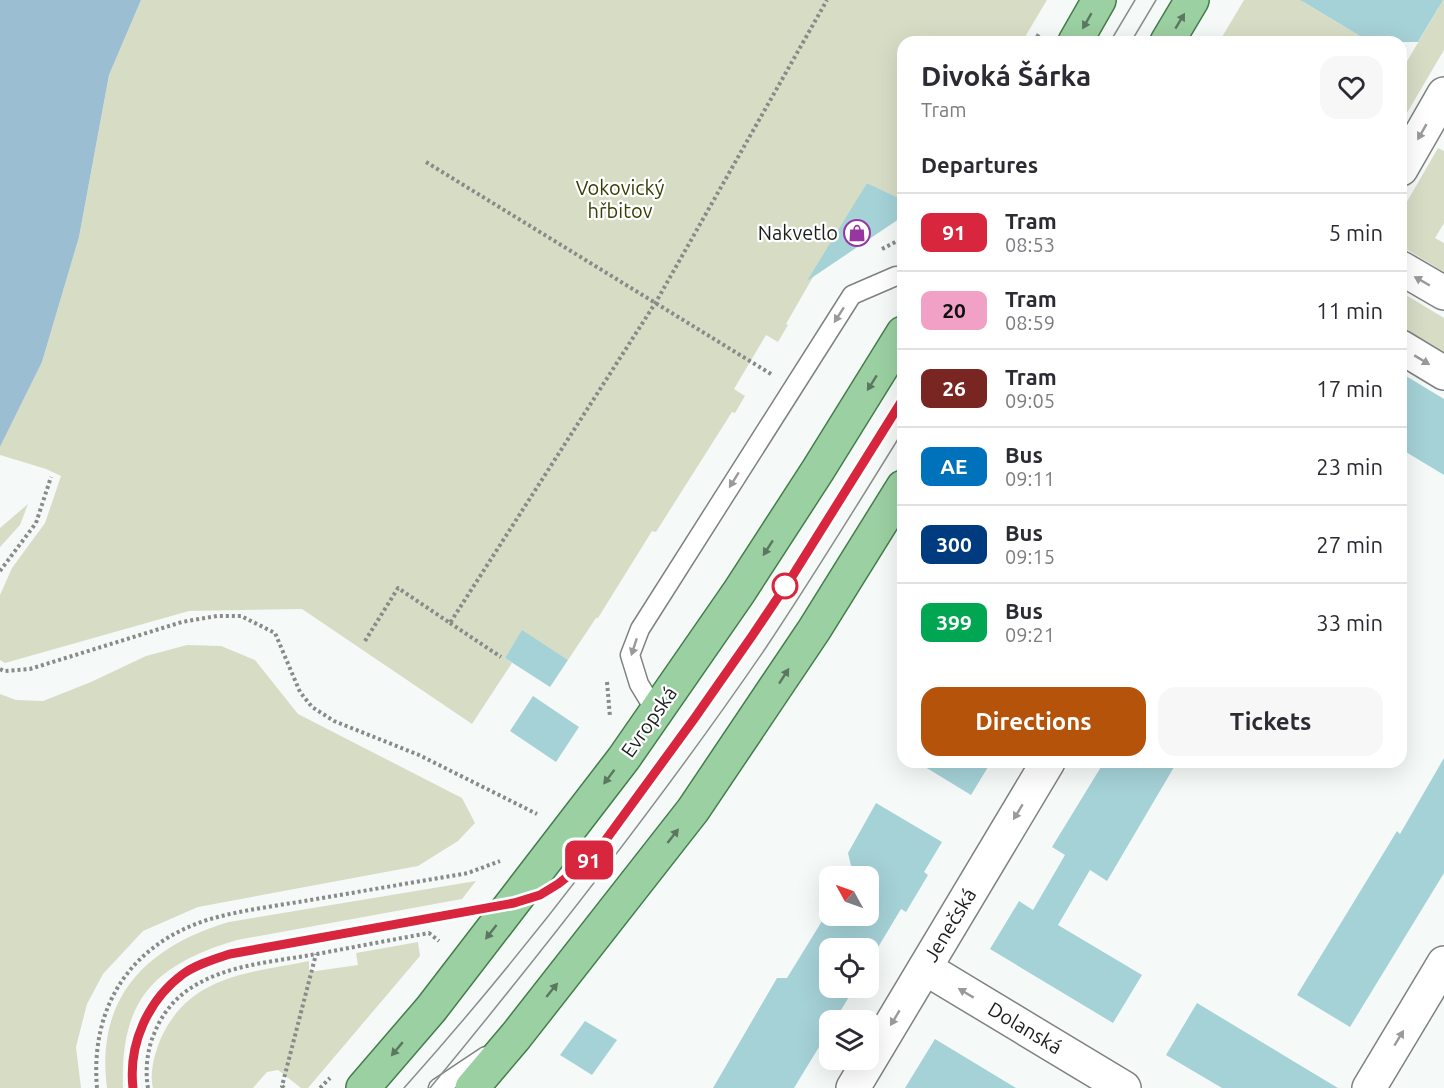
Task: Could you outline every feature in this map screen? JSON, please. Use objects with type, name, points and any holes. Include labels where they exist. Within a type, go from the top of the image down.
[{"type":"main road","points":[[1078,36],[1099,0]]},
{"type":"main road","points":[[1171,36],[1192,0]]},
{"type":"main road","name":"Evropská","points":[[363,1088],[431,1009],[624,758],[746,583],[897,343]]},
{"type":"main road","points":[[472,1088],[693,810],[808,639],[897,497]]},
{"type":"street","points":[[1407,159],[1444,94]]},
{"type":"street","points":[[1407,272],[1444,294]]},
{"type":"street","points":[[1407,351],[1444,373]]},
{"type":"street","name":"Jenečská","points":[[853,1088],[1044,768]]},
{"type":"street","points":[[1369,1088],[1444,963]]},
{"type":"street","name":"Dolanská","points":[[925,968],[1124,1088]]},
{"type":"lane","points":[[656,712],[639,684],[630,655],[640,629],[852,295],[897,276]]},
{"type":"lane","points":[[438,1088],[516,1035]]},
{"type":"path","points":[[450,623],[656,302],[827,0]]},
{"type":"path","points":[[426,162],[793,386]]},
{"type":"path","points":[[0,571],[36,523],[51,477]]},
{"type":"path","points":[[365,641],[398,588],[501,657]]},
{"type":"path","points":[[0,669],[4,671],[30,669],[182,622],[217,616],[241,616],[275,633],[300,692],[312,707],[334,721],[419,755],[544,817]]},
{"type":"path","points":[[97,1088],[96,1049],[103,1015],[110,1000],[119,985],[141,959],[172,935],[222,916],[468,873],[506,859]]},
{"type":"path","points":[[148,1088],[148,1054],[156,1029],[166,1010],[186,991],[218,973],[261,963],[429,933],[444,945]]},
{"type":"path","points":[[284,1088],[282,1086],[316,954]]},
{"type":"green space","name":"Vokovický hřbitov","points":[[141,0],[1047,0],[1026,36],[897,36],[897,197],[867,183],[786,324],[788,325],[778,342],[766,335],[734,389],[745,396],[735,413],[732,412],[656,532],[652,531],[598,618],[568,660],[522,631],[505,658],[512,663],[472,724],[302,609],[189,611],[5,663],[0,660],[0,595],[12,568],[45,523],[61,476],[0,455],[0,447],[42,362],[79,237],[109,75]]},
{"type":"green space","points":[[1244,0],[1303,0],[1360,36],[1223,36]]},
{"type":"green space","points":[[1427,0],[1444,0],[1444,50],[1407,113],[1407,61],[1439,7]]},
{"type":"green space","points":[[1438,148],[1444,151],[1444,223],[1435,238],[1444,243],[1444,272],[1407,250],[1407,202]]},
{"type":"green space","points":[[1407,296],[1444,318],[1444,354],[1407,332]]},
{"type":"green space","points":[[28,504],[20,525],[0,547],[0,528]]},
{"type":"green space","points":[[187,645],[221,646],[255,660],[298,714],[462,798],[475,823],[458,841],[418,866],[198,907],[143,931],[103,974],[87,1004],[76,1047],[81,1088],[0,1088],[0,694],[16,700],[43,701],[91,682],[146,656]]},
{"type":"green space","points":[[476,881],[462,899],[237,940],[184,961],[164,974],[148,990],[136,1009],[128,1031],[123,1088],[107,1088],[105,1056],[109,1027],[119,1002],[133,980],[151,961],[174,945],[200,932],[229,922]]},
{"type":"green space","points":[[418,942],[420,956],[308,1088],[301,1088],[278,1070],[267,1072],[253,1088],[153,1088],[153,1063],[161,1038],[173,1017],[188,1001],[205,989],[243,974],[309,961],[309,972],[358,965],[356,953]]},
{"type":"water","points":[[0,0],[141,0],[109,75],[79,237],[42,362],[0,447]]},
{"type":"building","points":[[1300,0],[1443,0],[1418,42],[1407,42],[1407,36],[1360,36]]},
{"type":"building","name":"Nakvetlo","points":[[867,183],[897,197],[896,221],[807,281]]},
{"type":"building","points":[[1407,377],[1444,399],[1444,475],[1407,453]]},
{"type":"building","points":[[522,630],[568,660],[550,687],[505,658]]},
{"type":"building","points":[[533,696],[579,727],[556,762],[510,731]]},
{"type":"building","points":[[1444,758],[1444,873],[1350,1027],[1297,995],[1397,831],[1400,834]]},
{"type":"building","points":[[927,768],[987,768],[971,795]]},
{"type":"building","points":[[1100,768],[1173,768],[1107,881],[1090,870],[1058,925],[1142,975],[1113,1023],[990,949],[1019,901],[1033,910],[1065,855],[1052,847]]},
{"type":"building","points":[[876,803],[942,842],[924,872],[928,875],[906,912],[901,909],[879,946],[879,938],[819,938],[819,998],[848,998],[841,1010],[819,1010],[819,1047],[794,1088],[713,1088],[777,978],[787,978],[819,926],[879,926],[879,866],[851,866],[848,853]]},
{"type":"building","points":[[1197,1003],[1338,1088],[1222,1088],[1166,1055]]},
{"type":"building","points":[[585,1021],[617,1040],[592,1075],[560,1055]]},
{"type":"building","points":[[935,1039],[1016,1088],[905,1088]]},
{"type":"tram line","points":[[1114,36],[1135,0]]},
{"type":"tram line","points":[[1135,36],[1156,0]]},
{"type":"tram line","points":[[404,1088],[508,966],[655,775],[748,643],[897,409]]},
{"type":"tram line","name":"91","points":[[133,1088],[132,1070],[136,1044],[145,1019],[161,995],[194,968],[230,954],[514,903],[540,895],[594,856],[752,636],[897,409]]},
{"type":"tram line","points":[[430,1088],[560,927],[726,706],[783,622],[897,441]]},
{"type":"tram line","points":[[133,1088],[132,1072],[137,1040],[150,1010],[171,985],[194,968],[230,954],[514,903],[540,895],[578,869]]},
{"type":"place","name":"Nakvetlo","points":[[857,233]]}]
